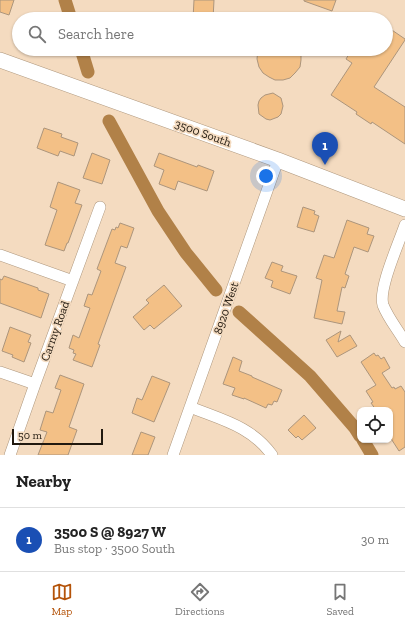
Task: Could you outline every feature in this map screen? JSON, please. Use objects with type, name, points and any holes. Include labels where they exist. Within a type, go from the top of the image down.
[{"type":"street","name":"3500 South","points":[[0,60],[278,160],[405,208]]},
{"type":"street","name":"8920 West","points":[[173,455],[278,160]]},
{"type":"street","name":"Carmy Road","points":[[10,455],[100,207]]},
{"type":"street","points":[[405,225],[385,282],[382,300],[388,314],[405,342]]},
{"type":"street","points":[[0,255],[73,281]]},
{"type":"street","points":[[0,372],[35,384]]},
{"type":"street","points":[[190,407],[245,430],[256,437],[272,455]]},
{"type":"building","points":[[0,0],[14,0],[9,15],[0,12]]},
{"type":"building","points":[[194,0],[214,0],[213,12],[193,12]]},
{"type":"building","points":[[304,0],[336,0],[332,11]]},
{"type":"building","points":[[393,31],[405,39],[374,87],[405,107],[405,144],[372,122],[371,124],[356,114],[357,112],[331,95],[352,63],[346,59],[348,56],[393,56]]},
{"type":"building","points":[[257,56],[301,56],[300,67],[290,78],[283,80],[275,80],[263,73],[259,67]]},
{"type":"building","points":[[273,93],[281,98],[283,106],[281,114],[270,120],[259,114],[258,105],[261,98],[265,95]]},
{"type":"building","points":[[44,128],[62,134],[61,137],[78,143],[74,156],[60,151],[58,156],[37,148]]},
{"type":"building","points":[[92,153],[110,160],[102,184],[83,178]]},
{"type":"building","points":[[159,153],[197,167],[198,165],[214,171],[207,191],[178,181],[175,190],[159,184],[164,170],[154,166]]},
{"type":"building","points":[[58,182],[80,190],[75,203],[82,205],[64,251],[45,245],[57,210],[50,207]]},
{"type":"building","points":[[303,207],[315,211],[314,214],[319,216],[314,232],[297,227]]},
{"type":"building","points":[[347,220],[369,228],[367,234],[374,236],[368,252],[354,247],[345,274],[349,276],[345,288],[342,287],[337,311],[345,312],[342,324],[314,318],[322,280],[316,278],[324,255],[334,258]]},
{"type":"building","points":[[120,223],[134,228],[127,248],[121,246],[115,263],[126,267],[98,344],[100,345],[92,367],[73,360],[76,354],[73,353],[74,350],[69,348],[73,335],[79,338],[90,308],[84,306],[88,294],[92,295],[101,271],[97,269],[112,229],[115,230],[116,227],[118,228]]},
{"type":"building","points":[[272,262],[283,266],[281,271],[297,276],[290,294],[271,287],[273,281],[265,278]]},
{"type":"building","points":[[4,276],[38,288],[38,290],[49,294],[41,318],[0,303],[0,279],[2,280]]},
{"type":"building","points":[[164,285],[182,306],[154,329],[150,325],[144,330],[133,317],[149,303],[146,300]]},
{"type":"building","points":[[10,327],[31,335],[28,342],[31,343],[24,362],[12,357],[13,355],[2,351]]},
{"type":"building","points":[[341,331],[338,342],[350,335],[357,346],[337,357],[326,340]]},
{"type":"building","points":[[374,353],[381,359],[384,357],[390,368],[382,373],[392,388],[394,387],[395,389],[401,386],[405,392],[405,447],[399,451],[393,442],[393,407],[374,407],[371,403],[373,402],[366,391],[376,385],[361,362]]},
{"type":"building","points":[[233,357],[242,361],[239,371],[282,390],[277,402],[274,401],[272,405],[268,404],[266,408],[244,398],[232,395],[235,388],[223,384]]},
{"type":"building","points":[[60,375],[84,384],[69,427],[77,430],[68,455],[38,455],[47,432],[40,430],[46,411],[53,413],[61,390],[55,388]]},
{"type":"building","points":[[152,376],[170,383],[154,422],[132,413],[137,398],[142,400]]},
{"type":"building","points":[[304,415],[316,428],[302,440],[298,436],[296,438],[288,430]]},
{"type":"building","points":[[141,432],[155,437],[148,455],[132,455]]},
{"type":"waterway","points":[[65,0],[69,12]]},
{"type":"waterway","points":[[83,56],[88,72]]},
{"type":"waterway","points":[[109,121],[158,211],[186,253],[216,290]]},
{"type":"waterway","points":[[239,312],[310,376],[357,431]]},
{"type":"waterway","points":[[365,443],[372,455]]},
{"type":"place","name":"3500 S @ 8927 W","points":[[325,165]]}]
